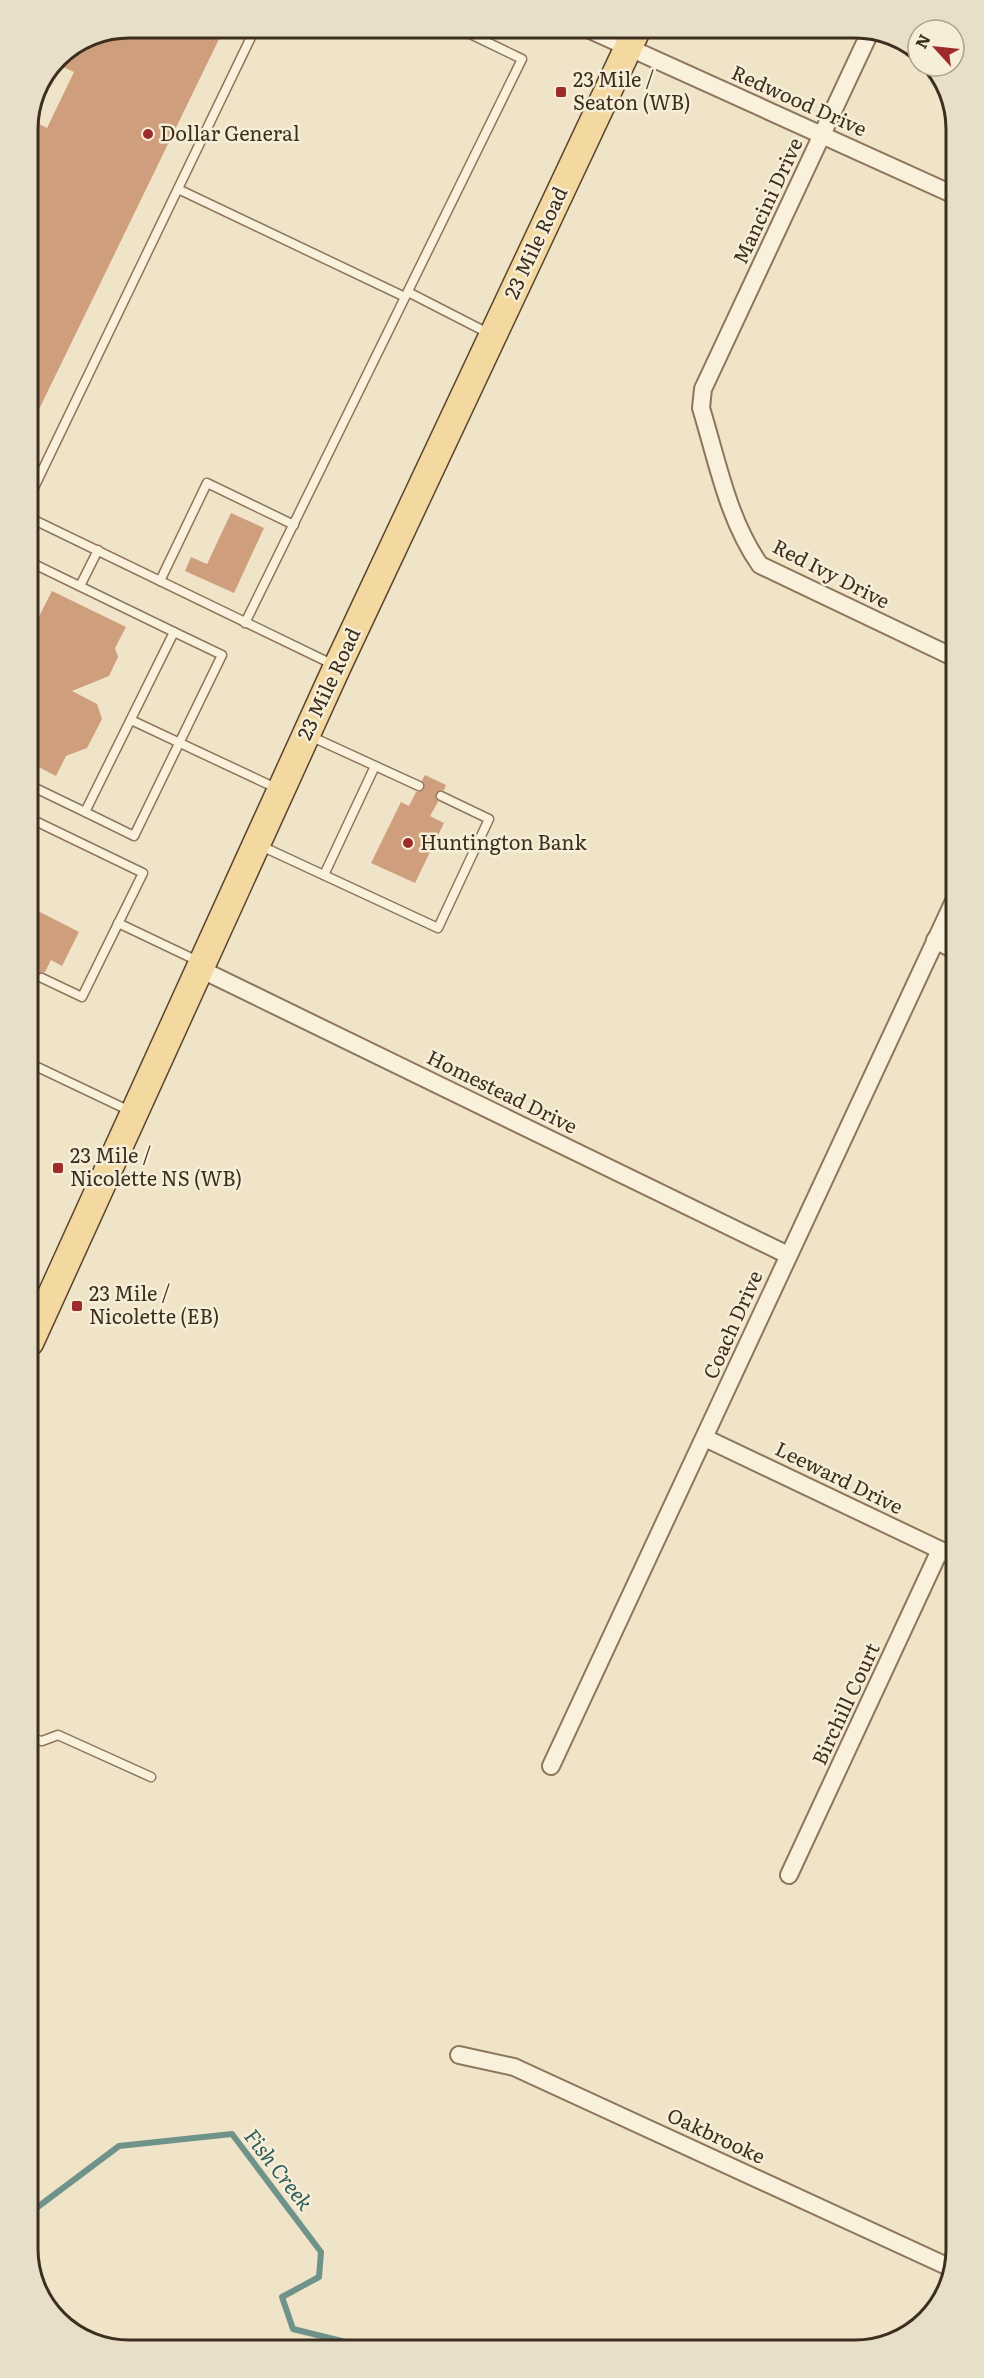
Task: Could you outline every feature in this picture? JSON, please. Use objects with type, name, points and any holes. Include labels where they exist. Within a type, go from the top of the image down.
[{"type":"main road","name":"23 Mile Road","points":[[37,1320],[337,667],[633,39]]},
{"type":"street","name":"Mancini Drive","points":[[703,389],[867,38]]},
{"type":"street","name":"Redwood Drive","points":[[633,39],[823,134],[946,191]]},
{"type":"street","name":"Red Ivy Drive","points":[[703,389],[701,408],[735,516],[749,549],[760,565],[946,654]]},
{"type":"street","name":"Coach Drive","points":[[551,1766],[946,917]]},
{"type":"street","points":[[935,940],[946,946]]},
{"type":"street","name":"Homestead Drive","points":[[199,965],[788,1255]]},
{"type":"street","name":"Leeward Drive","points":[[705,1438],[946,1552]]},
{"type":"street","name":"Birchill Court","points":[[789,1875],[946,1557]]},
{"type":"street","name":"Oakbrooke","points":[[459,2055],[514,2067],[945,2265]]},
{"type":"lane","points":[[38,480],[250,37]]},
{"type":"lane","points":[[245,623],[522,59],[477,37]]},
{"type":"lane","points":[[178,189],[492,335]]},
{"type":"lane","points":[[159,581],[207,483],[294,525]]},
{"type":"lane","points":[[38,522],[337,667]]},
{"type":"lane","points":[[80,586],[98,550]]},
{"type":"lane","points":[[38,566],[222,655],[134,836],[38,789]]},
{"type":"lane","points":[[85,812],[174,632]]},
{"type":"lane","points":[[131,720],[281,790]]},
{"type":"lane","points":[[306,734],[419,786]]},
{"type":"lane","points":[[324,875],[375,766]]},
{"type":"lane","points":[[256,844],[438,928],[489,819],[441,796]]},
{"type":"lane","points":[[38,822],[142,873],[81,997],[42,978]]},
{"type":"lane","points":[[118,923],[199,965]]},
{"type":"lane","points":[[38,1067],[133,1112]]},
{"type":"lane","points":[[37,1740],[42,1741],[58,1735],[151,1777]]},
{"type":"building","points":[[220,37],[38,412],[38,123],[47,128],[74,72],[62,67],[78,53],[94,44],[111,39]]},
{"type":"building","points":[[231,513],[264,528],[234,593],[185,571],[191,557],[207,564]]},
{"type":"building","points":[[52,591],[126,627],[115,648],[118,657],[109,676],[72,691],[97,704],[102,719],[87,748],[66,756],[56,776],[38,767],[38,619]]},
{"type":"building","name":"Huntington Bank","points":[[425,775],[446,785],[444,790],[436,793],[438,802],[430,816],[444,823],[415,883],[371,863],[401,802],[409,806],[416,792],[424,789],[422,780]]},
{"type":"building","points":[[38,911],[79,932],[62,966],[51,960],[45,972],[38,975]]},
{"type":"waterway","name":"Fish Creek","points":[[37,2207],[119,2146],[232,2134],[321,2252],[319,2277],[282,2297],[293,2329],[338,2340]]},
{"type":"place","name":"23 Mile / Seaton (WB)","points":[[561,92]]},
{"type":"place","name":"Dollar General","points":[[148,134]]},
{"type":"place","name":"Huntington Bank","points":[[408,843]]},
{"type":"place","name":"23 Mile / Nicolette NS (WB)","points":[[58,1168]]},
{"type":"place","name":"23 Mile / Nicolette (EB)","points":[[77,1306]]}]
